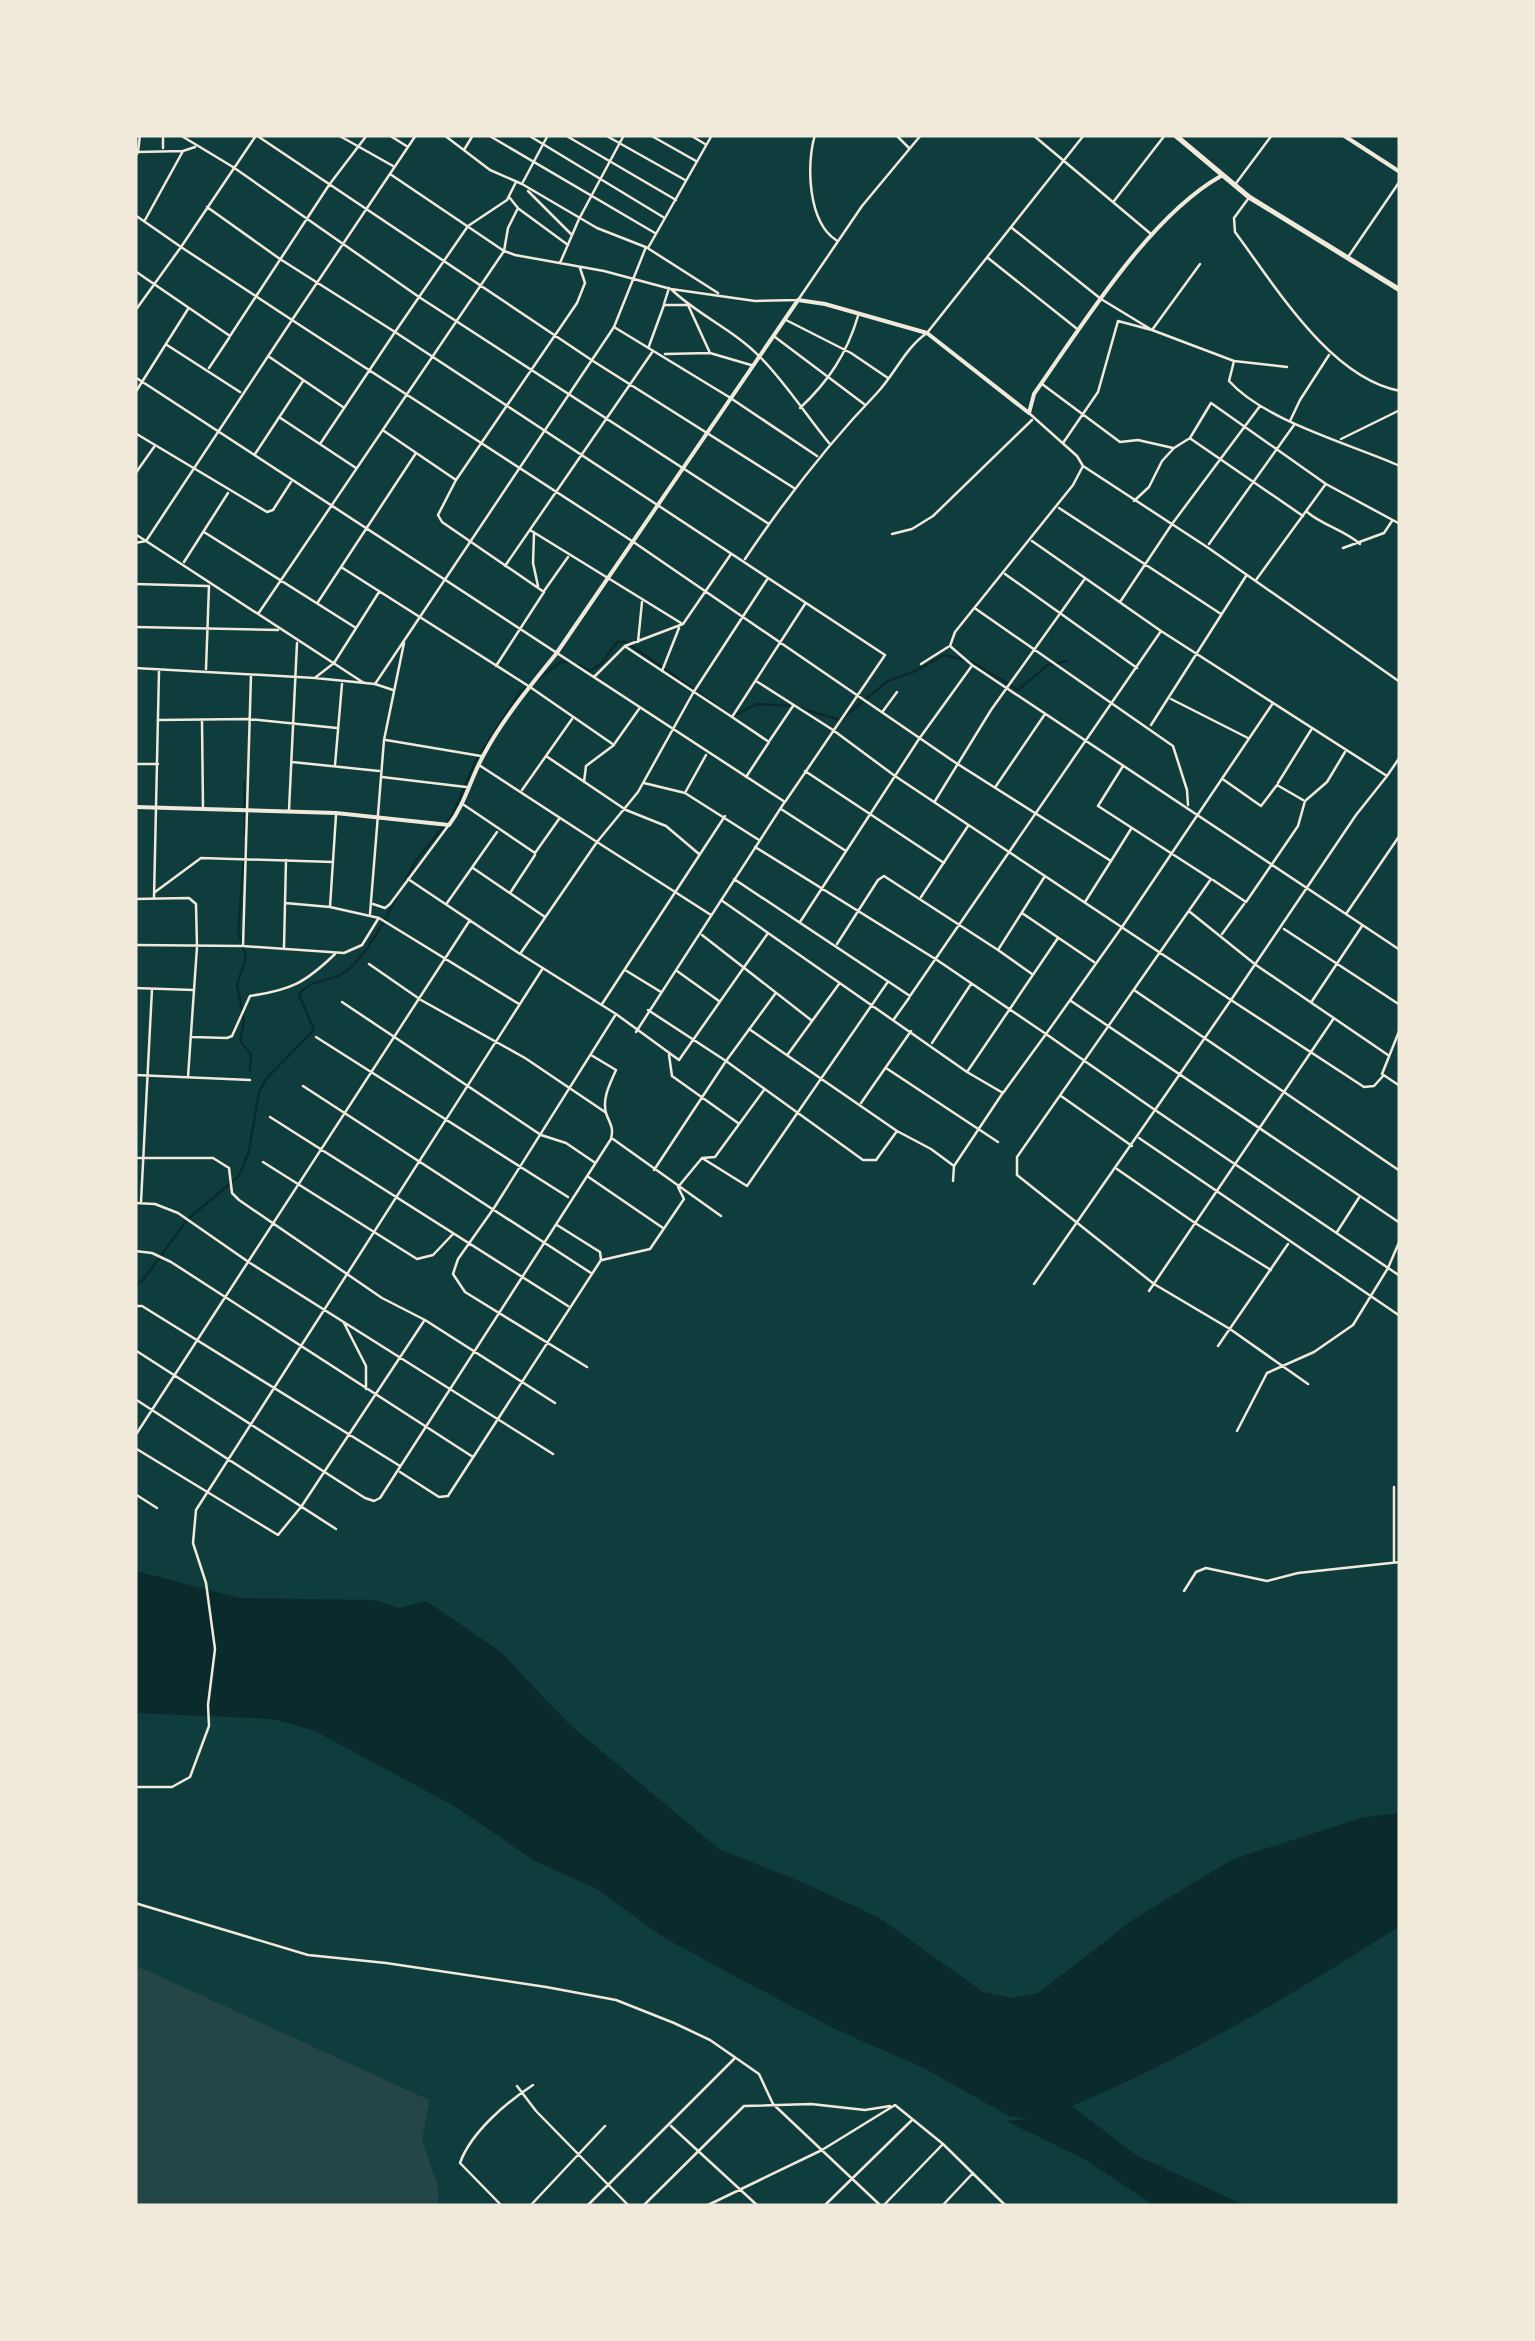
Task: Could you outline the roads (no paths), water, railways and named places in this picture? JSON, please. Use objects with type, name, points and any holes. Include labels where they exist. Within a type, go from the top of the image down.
[{"type":"highway","points":[[1175,135],[1249,197],[1400,290]]},
{"type":"main road","points":[[1343,135],[1400,172]]},
{"type":"main road","points":[[1031,416],[1030,404],[1101,299],[1152,235],[1189,198],[1221,176]]},
{"type":"main road","points":[[135,807],[336,814],[449,825],[464,806],[466,787],[482,756],[798,300],[927,333],[1031,416]]},
{"type":"street","points":[[140,135],[136,154],[183,151],[198,146]]},
{"type":"street","points":[[162,150],[163,135]]},
{"type":"street","points":[[180,135],[233,167],[456,321],[769,524]]},
{"type":"street","points":[[135,310],[256,135],[628,384],[794,488]]},
{"type":"street","points":[[338,135],[395,166]]},
{"type":"street","points":[[207,370],[329,185],[367,135]]},
{"type":"street","points":[[389,135],[408,147]]},
{"type":"street","points":[[135,543],[146,541],[416,135]]},
{"type":"street","points":[[444,135],[490,170],[524,185],[580,219],[647,248],[721,294]]},
{"type":"street","points":[[464,151],[473,135]]},
{"type":"street","points":[[488,135],[656,234]]},
{"type":"street","points":[[528,135],[665,218]]},
{"type":"street","points":[[524,185],[548,135]]},
{"type":"street","points":[[565,135],[676,200]]},
{"type":"street","points":[[605,135],[686,181]]},
{"type":"street","points":[[560,264],[624,135]]},
{"type":"street","points":[[650,135],[696,162]]},
{"type":"street","points":[[690,135],[706,145]]},
{"type":"street","points":[[375,684],[614,327],[647,248],[712,135]]},
{"type":"street","points":[[815,135],[808,173],[821,223],[837,241]]},
{"type":"street","points":[[896,135],[910,149]]},
{"type":"street","points":[[390,174],[504,251],[670,288],[764,302],[798,300],[837,241],[921,135]]},
{"type":"street","points":[[1032,135],[1152,235]]},
{"type":"street","points":[[744,560],[818,456],[888,378],[913,342],[927,333],[1084,135]]},
{"type":"street","points":[[1113,202],[1165,135]]},
{"type":"street","points":[[1234,186],[1272,135]]},
{"type":"street","points":[[144,221],[183,151]]},
{"type":"street","points":[[1347,258],[1400,181]]},
{"type":"street","points":[[320,444],[468,226],[509,197],[516,182]]},
{"type":"street","points":[[524,185],[572,235]]},
{"type":"street","points":[[509,197],[568,245]]},
{"type":"street","points":[[1249,197],[1234,218],[1235,232],[1329,354],[1362,379],[1400,392]]},
{"type":"street","points":[[207,207],[280,260],[545,428],[886,655],[805,770],[636,1032]]},
{"type":"street","points":[[258,614],[504,251],[508,228],[518,208]]},
{"type":"street","points":[[135,215],[406,397],[632,541],[919,739],[1110,861]]},
{"type":"street","points":[[1011,227],[1101,299],[1152,330]]},
{"type":"street","points":[[987,257],[1079,331]]},
{"type":"street","points":[[1152,330],[1200,264]]},
{"type":"street","points":[[544,592],[438,518],[456,480],[582,292],[584,278],[580,267]]},
{"type":"street","points":[[135,271],[230,336]]},
{"type":"street","points":[[504,566],[651,349],[670,288]]},
{"type":"street","points":[[670,288],[758,355],[830,443]]},
{"type":"street","points":[[664,305],[688,305]]},
{"type":"street","points":[[688,305],[710,353]]},
{"type":"street","points":[[135,393],[189,308]]},
{"type":"street","points":[[1062,444],[1098,392],[1118,309]]},
{"type":"street","points":[[800,408],[830,377],[846,350],[858,314]]},
{"type":"street","points":[[785,320],[846,350],[888,378]]},
{"type":"street","points":[[1118,320],[1234,361],[1287,367]]},
{"type":"street","points":[[614,327],[818,456]]},
{"type":"street","points":[[774,336],[864,404]]},
{"type":"street","points":[[166,344],[242,394]]},
{"type":"street","points":[[660,354],[710,353],[751,365]]},
{"type":"street","points":[[1207,547],[1278,448],[1300,400],[1329,354]]},
{"type":"street","points":[[268,356],[344,408]]},
{"type":"street","points":[[1234,361],[1229,381],[1260,404],[1293,422],[1400,466]]},
{"type":"street","points":[[135,377],[784,802]]},
{"type":"street","points":[[254,454],[304,380]]},
{"type":"street","points":[[1042,384],[1120,442],[1138,440],[1174,448]]},
{"type":"street","points":[[1134,501],[1149,487],[1174,448],[1190,438],[1211,403],[1326,484],[1400,524]]},
{"type":"street","points":[[1120,602],[1260,404]]},
{"type":"street","points":[[1340,440],[1400,410]]},
{"type":"street","points":[[892,534],[912,529],[934,516],[1031,416],[1083,466],[1256,580],[1400,682]]},
{"type":"street","points":[[280,417],[356,468]]},
{"type":"street","points":[[382,430],[456,480]]},
{"type":"street","points":[[135,434],[228,492],[269,512],[293,480]]},
{"type":"street","points":[[1190,438],[1252,482],[1324,525],[1346,532],[1360,544]]},
{"type":"street","points":[[135,474],[154,445]]},
{"type":"street","points":[[318,604],[416,453]]},
{"type":"street","points":[[921,664],[950,646],[952,636],[1031,540],[1083,466]]},
{"type":"street","points":[[1256,580],[1326,484]]},
{"type":"street","points":[[182,565],[228,492]]},
{"type":"street","points":[[1057,506],[1221,614]]},
{"type":"street","points":[[1343,548],[1384,533],[1393,520]]},
{"type":"street","points":[[531,531],[681,625]]},
{"type":"street","points":[[531,531],[539,588]]},
{"type":"street","points":[[204,532],[356,628]]},
{"type":"street","points":[[135,534],[364,684]]},
{"type":"street","points":[[1031,540],[1161,632],[1387,776]]},
{"type":"street","points":[[662,671],[681,625],[732,552]]},
{"type":"street","points":[[496,666],[569,556]]},
{"type":"street","points":[[341,567],[614,744]]},
{"type":"street","points":[[1004,573],[1138,668]]},
{"type":"street","points":[[1150,727],[1247,575]]},
{"type":"street","points":[[520,954],[597,842],[626,810],[693,693],[768,577]]},
{"type":"street","points":[[934,802],[956,763],[1085,579]]},
{"type":"street","points":[[135,584],[215,586]]},
{"type":"street","points":[[206,670],[209,586]]},
{"type":"street","points":[[315,678],[334,664],[379,592]]},
{"type":"street","points":[[638,642],[642,600]]},
{"type":"street","points":[[732,717],[806,602]]},
{"type":"street","points":[[975,608],[1150,727],[1178,753],[1188,808]]},
{"type":"street","points":[[594,678],[625,646],[681,625]]},
{"type":"street","points":[[135,627],[282,630]]},
{"type":"street","points":[[894,1019],[1161,632]]},
{"type":"street","points":[[290,812],[297,640]]},
{"type":"street","points":[[370,914],[384,740],[404,641]]},
{"type":"street","points":[[625,646],[770,742]]},
{"type":"street","points":[[950,646],[972,666],[1400,950]]},
{"type":"street","points":[[800,922],[919,739],[972,666]]},
{"type":"street","points":[[135,668],[315,678],[375,684],[393,690]]},
{"type":"street","points":[[154,899],[158,669]]},
{"type":"street","points":[[243,946],[251,675]]},
{"type":"street","points":[[335,767],[342,681]]},
{"type":"street","points":[[756,681],[1364,1087],[1374,1086],[1383,1076],[1400,1029]]},
{"type":"street","points":[[883,711],[898,692]]},
{"type":"street","points":[[1169,698],[1249,739]]},
{"type":"street","points":[[953,1181],[954,1166],[1002,1093],[1122,927],[1272,703]]},
{"type":"street","points":[[746,777],[793,706]]},
{"type":"street","points":[[584,782],[586,766],[614,744],[639,708]]},
{"type":"street","points":[[995,787],[1045,713]]},
{"type":"street","points":[[521,791],[573,718]]},
{"type":"street","points":[[202,719],[203,809]]},
{"type":"street","points":[[158,720],[248,719],[337,728]]},
{"type":"street","points":[[1223,779],[1261,806],[1312,729]]},
{"type":"street","points":[[384,740],[454,748],[482,756]]},
{"type":"street","points":[[1221,935],[1298,826],[1304,801],[1327,782],[1346,751]]},
{"type":"street","points":[[685,792],[708,753]]},
{"type":"street","points":[[546,756],[626,810],[666,826],[699,854]]},
{"type":"street","points":[[1034,1284],[1356,815],[1400,758]]},
{"type":"street","points":[[291,762],[466,787]]},
{"type":"street","points":[[135,764],[158,764]]},
{"type":"street","points":[[479,765],[711,916]]},
{"type":"street","points":[[1123,766],[1097,804],[1246,902]]},
{"type":"street","points":[[805,770],[944,863]]},
{"type":"street","points":[[642,783],[685,792],[759,840]]},
{"type":"street","points":[[1277,785],[1304,801]]},
{"type":"street","points":[[464,806],[536,853]]},
{"type":"street","points":[[780,808],[847,852]]},
{"type":"street","points":[[330,907],[336,814]]},
{"type":"street","points":[[601,1005],[726,816]]},
{"type":"street","points":[[510,894],[560,817]]},
{"type":"street","points":[[372,903],[387,907],[449,825]]},
{"type":"street","points":[[921,897],[969,825]]},
{"type":"street","points":[[1085,902],[1132,828]]},
{"type":"street","points":[[446,904],[498,830]]},
{"type":"street","points":[[1346,915],[1400,835]]},
{"type":"street","points":[[755,847],[937,960],[1400,1276]]},
{"type":"street","points":[[154,892],[201,858],[333,862]]},
{"type":"street","points":[[284,948],[286,860]]},
{"type":"street","points":[[472,867],[545,918]]},
{"type":"street","points":[[836,945],[882,876],[921,897],[1034,975]]},
{"type":"street","points":[[998,950],[1044,876]]},
{"type":"street","points":[[408,879],[616,1014],[679,1060],[768,933]]},
{"type":"street","points":[[1211,879],[1017,1157],[1017,1175],[1154,1284],[1308,1384]]},
{"type":"street","points":[[734,880],[910,996]]},
{"type":"street","points":[[135,900],[193,900],[197,947],[188,1077]]},
{"type":"street","points":[[721,900],[1002,1093]]},
{"type":"street","points":[[285,903],[370,914],[520,1005]]},
{"type":"street","points":[[1021,912],[1096,964]]},
{"type":"street","points":[[1189,912],[1256,965],[1388,1055]]},
{"type":"street","points":[[135,946],[243,946],[344,954],[362,945],[379,918]]},
{"type":"street","points":[[135,1436],[470,920]]},
{"type":"street","points":[[1311,1002],[1362,926]]},
{"type":"street","points":[[1282,928],[1400,1006]]},
{"type":"street","points":[[700,934],[811,1020]]},
{"type":"street","points":[[967,1072],[1058,938]]},
{"type":"street","points":[[191,1037],[232,1036],[250,996],[288,990],[302,983],[336,953]]},
{"type":"street","points":[[369,964],[606,1113]]},
{"type":"street","points":[[135,1787],[172,1788],[190,1777],[209,1726],[215,1648],[206,1582],[192,1543],[196,1510],[543,968]]},
{"type":"street","points":[[624,969],[660,992]]},
{"type":"street","points":[[676,970],[719,1002]]},
{"type":"street","points":[[787,1055],[840,982]]},
{"type":"street","points":[[702,1158],[747,1186],[888,982]]},
{"type":"street","points":[[931,1044],[972,984]]},
{"type":"street","points":[[135,988],[194,990]]},
{"type":"street","points":[[152,989],[138,1204],[155,1204],[178,1213],[250,1263],[553,1454]]},
{"type":"street","points":[[1132,989],[1400,1171]]},
{"type":"street","points":[[654,1170],[775,994]]},
{"type":"street","points":[[1070,1000],[1400,1223]]},
{"type":"street","points":[[342,1002],[541,1135],[566,1144],[594,1162]]},
{"type":"street","points":[[648,1010],[726,1061],[832,1140],[870,1162],[876,1160],[897,1131]]},
{"type":"street","points":[[587,1367],[464,1292],[456,1282],[455,1265],[616,1014]]},
{"type":"street","points":[[1149,1291],[1334,1018]]},
{"type":"street","points":[[748,1029],[954,1166]]},
{"type":"street","points":[[860,1104],[911,1031]]},
{"type":"street","points":[[316,1037],[570,1199]]},
{"type":"street","points":[[669,1054],[672,1076],[739,1124]]},
{"type":"street","points":[[135,1350],[374,1501],[380,1498],[612,1138],[606,1094],[616,1070],[591,1055]]},
{"type":"street","points":[[886,1068],[998,1142]]},
{"type":"street","points":[[135,1075],[250,1080]]},
{"type":"street","points":[[1383,1076],[1400,1086]]},
{"type":"street","points":[[303,1086],[592,1274]]},
{"type":"street","points":[[678,1187],[702,1158],[715,1157],[764,1089]]},
{"type":"street","points":[[1060,1096],[1132,1146]]},
{"type":"street","points":[[270,1117],[570,1308]]},
{"type":"street","points":[[135,1119],[142,1120]]},
{"type":"street","points":[[612,1138],[720,1216]]},
{"type":"street","points":[[1137,1138],[1400,1316]]},
{"type":"street","points":[[135,1158],[217,1160],[229,1168],[232,1193],[275,1224],[382,1298],[425,1320],[555,1403]]},
{"type":"street","points":[[263,1162],[419,1259],[442,1249],[453,1234]]},
{"type":"street","points":[[1116,1168],[1271,1270]]},
{"type":"street","points":[[586,1175],[663,1228]]},
{"type":"street","points":[[601,1260],[650,1248],[684,1199],[678,1187]]},
{"type":"street","points":[[1336,1233],[1360,1196]]},
{"type":"street","points":[[135,1306],[142,1306],[274,1386],[442,1498],[448,1496],[499,1420],[601,1260],[600,1252],[555,1224]]},
{"type":"street","points":[[1237,1430],[1267,1373],[1314,1352],[1353,1325],[1388,1268],[1400,1240]]},
{"type":"street","points":[[1218,1346],[1289,1243]]},
{"type":"street","points":[[135,1252],[152,1253],[172,1262],[473,1458]]},
{"type":"street","points":[[135,1448],[278,1535],[302,1508],[425,1320]]},
{"type":"street","points":[[343,1322],[366,1366],[366,1388]]},
{"type":"street","points":[[135,1398],[336,1529]]},
{"type":"street","points":[[1394,1487],[1398,1511],[1394,1562]]},
{"type":"street","points":[[135,1494],[157,1508]]},
{"type":"street","points":[[1184,1592],[1196,1572],[1206,1568],[1277,1581],[1298,1572],[1400,1562]]},
{"type":"street","points":[[135,1903],[308,1955],[386,1963],[616,2000],[710,2040],[758,2074],[773,2104],[882,2206],[943,2144]]},
{"type":"street","points":[[587,2206],[735,2058]]},
{"type":"street","points":[[502,2206],[460,2163],[474,2140],[504,2107],[534,2085]]},
{"type":"street","points":[[517,2086],[629,2206]]},
{"type":"street","points":[[643,2206],[744,2106],[773,2104],[839,2105],[865,2110],[895,2105],[974,2172],[1006,2206]]},
{"type":"street","points":[[706,2206],[822,2150],[895,2105]]},
{"type":"street","points":[[824,2206],[912,2119]]},
{"type":"street","points":[[670,2125],[758,2206]]},
{"type":"street","points":[[530,2206],[605,2126]]},
{"type":"street","points":[[942,2206],[974,2172]]},
{"type":"waterway","points":[[577,664],[590,671],[602,663],[617,642],[626,642],[715,704]]},
{"type":"waterway","points":[[800,708],[840,720],[888,681],[944,655],[972,662],[1018,690],[1048,665],[1067,661]]},
{"type":"waterway","points":[[538,679],[561,662],[569,662]]},
{"type":"waterway","points":[[405,881],[415,862],[452,816],[475,762],[520,692],[528,687]]},
{"type":"waterway","points":[[733,716],[757,704],[792,706]]},
{"type":"waterway","points":[[244,781],[245,835]]},
{"type":"waterway","points":[[245,847],[238,931],[246,957],[237,985],[244,1021],[240,1041],[251,1054],[250,1070]]},
{"type":"waterway","points":[[135,1285],[143,1280],[187,1220],[239,1176],[249,1151],[259,1092],[266,1079],[314,1030],[299,994],[310,985],[337,977],[350,968],[373,939],[397,897]]}]
